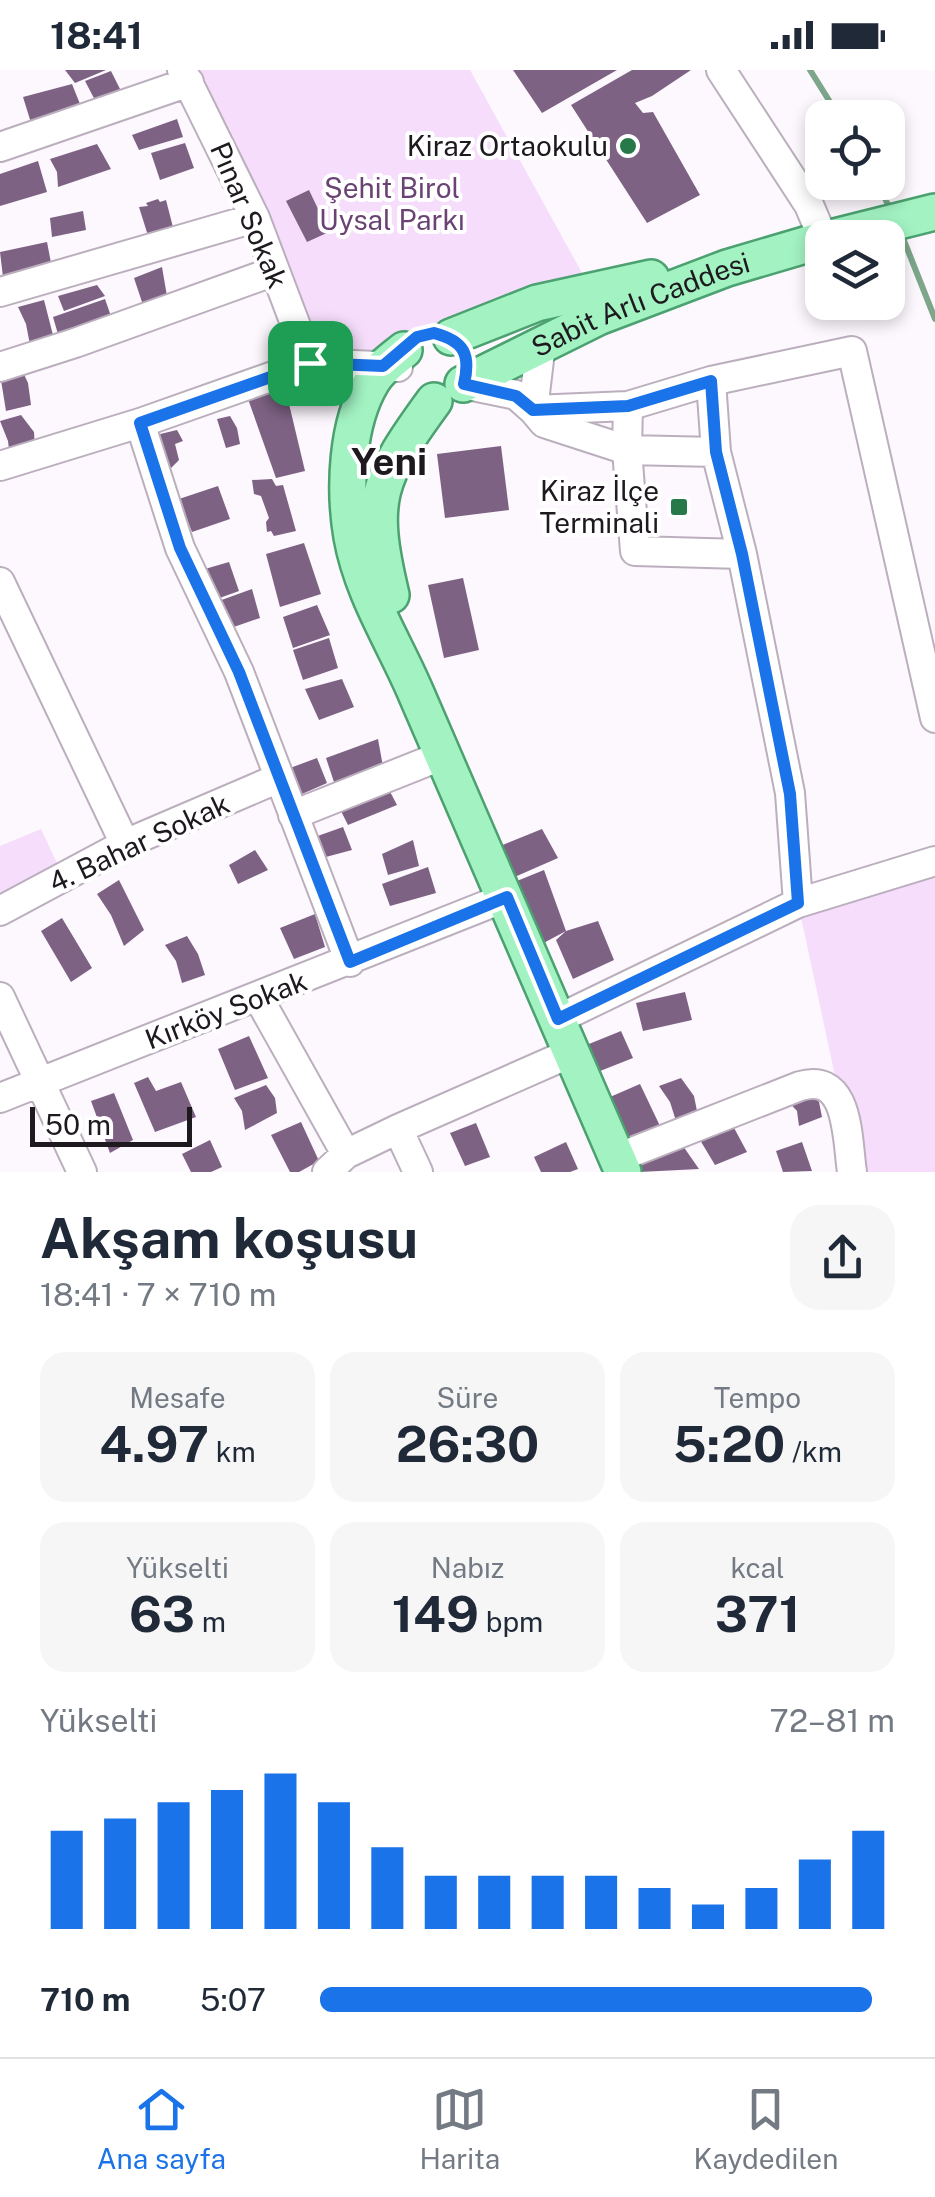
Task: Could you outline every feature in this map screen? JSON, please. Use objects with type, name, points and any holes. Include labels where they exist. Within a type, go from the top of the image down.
[{"type":"main road","points":[[902,220],[935,212]]},
{"type":"main road","name":"Sabit Arlı Caddesi","points":[[396,361],[417,337],[434,333],[451,337],[537,304],[822,240],[727,268],[598,317],[449,392],[397,452],[382,488],[378,525],[381,554],[414,688]]},
{"type":"main road","points":[[396,361],[404,384],[416,396],[449,392],[468,367],[464,351],[451,337]]},
{"type":"main road","points":[[396,361],[362,403],[352,444],[352,536],[363,579],[507,897],[620,1165]]},
{"type":"street","points":[[721,70],[817,220]]},
{"type":"street","points":[[0,147],[186,76]]},
{"type":"street","name":"Pınar Sokak","points":[[186,76],[255,218],[310,363]]},
{"type":"street","points":[[0,292],[255,218]]},
{"type":"street","points":[[0,367],[75,344],[275,270]]},
{"type":"street","points":[[533,410],[541,344]]},
{"type":"street","points":[[533,410],[628,406],[711,381],[852,351],[935,718]]},
{"type":"street","points":[[0,466],[140,423],[310,363],[396,361]]},
{"type":"street","points":[[711,381],[716,452],[742,554],[790,794],[798,903]]},
{"type":"street","points":[[449,392],[516,396],[544,422],[627,450],[716,452]]},
{"type":"street","points":[[628,406],[627,450],[635,551],[742,554]]},
{"type":"street","points":[[140,423],[180,548],[239,672],[350,962]]},
{"type":"street","points":[[0,582],[125,844]]},
{"type":"street","points":[[294,815],[441,756]]},
{"type":"street","name":"4. Bahar Sokak","points":[[0,911],[125,844],[279,778]]},
{"type":"street","points":[[558,1019],[798,903],[935,861]]},
{"type":"street","name":"Kırköy Sokak","points":[[0,1098],[507,897]]},
{"type":"street","points":[[258,997],[336,1163],[398,1128],[572,1052]]},
{"type":"street","points":[[0,998],[82,1172]]},
{"type":"street","points":[[620,1165],[800,1086],[817,1084],[832,1090],[840,1099],[852,1172]]},
{"type":"street","points":[[398,1128],[418,1172]]},
{"type":"green space","name":"Şehit Birol Uysal Parkı","points":[[182,70],[470,70],[592,291],[451,337],[430,334],[400,351],[310,363]]},
{"type":"green space","points":[[41,829],[62,874],[0,902],[0,846]]},
{"type":"green space","points":[[935,861],[935,1172],[865,1172],[834,1071],[798,903]]},
{"type":"building","points":[[65,70],[106,70],[75,83]]},
{"type":"building","points":[[513,70],[617,70],[542,113]]},
{"type":"building","points":[[632,70],[691,70],[635,103],[643,113],[653,112],[700,195],[647,223],[571,105]]},
{"type":"building","points":[[111,71],[122,93],[97,104],[85,81]]},
{"type":"building","points":[[72,84],[82,109],[32,126],[23,97]]},
{"type":"building","points":[[177,119],[183,137],[139,150],[132,135]]},
{"type":"building","points":[[185,143],[194,168],[160,180],[151,153]]},
{"type":"building","points":[[97,144],[111,169],[58,187],[57,172],[50,159]]},
{"type":"building","points":[[38,161],[47,192],[0,206],[0,174]]},
{"type":"building","points":[[309,190],[329,232],[307,242],[286,201]]},
{"type":"building","points":[[166,200],[175,235],[150,242],[139,207]]},
{"type":"building","points":[[83,211],[86,230],[52,237],[50,218]]},
{"type":"building","points":[[47,242],[52,268],[3,277],[0,252]]},
{"type":"building","points":[[162,267],[168,302],[145,311],[134,278]]},
{"type":"building","points":[[97,285],[105,296],[64,311],[58,296]]},
{"type":"building","points":[[105,299],[113,322],[60,341],[53,317]]},
{"type":"building","points":[[44,300],[55,343],[31,350],[18,307]]},
{"type":"building","points":[[21,368],[31,405],[6,411],[0,374]]},
{"type":"building","points":[[285,387],[305,471],[276,478],[248,399]]},
{"type":"building","points":[[21,415],[34,432],[35,450],[10,458],[0,421]]},
{"type":"building","points":[[230,416],[240,444],[226,448],[217,419]]},
{"type":"building","points":[[177,430],[183,441],[175,444],[179,460],[167,472],[152,436]]},
{"type":"building","points":[[501,446],[509,510],[445,518],[437,454]]},
{"type":"building","points":[[272,479],[276,486],[283,485],[296,531],[274,536],[267,532],[269,518],[261,496],[254,494],[252,480]]},
{"type":"building","points":[[218,486],[230,519],[192,532],[179,499]]},
{"type":"building","points":[[304,543],[321,594],[280,607],[266,554]]},
{"type":"building","points":[[229,562],[239,591],[214,600],[205,569]]},
{"type":"building","points":[[463,578],[479,650],[444,658],[428,585]]},
{"type":"building","points":[[252,589],[260,618],[225,630],[216,602]]},
{"type":"building","points":[[317,605],[330,635],[293,648],[283,617]]},
{"type":"building","points":[[329,638],[338,668],[303,680],[293,650]]},
{"type":"building","points":[[342,679],[354,707],[319,720],[305,689]]},
{"type":"building","points":[[378,739],[384,772],[336,788],[326,758]]},
{"type":"building","points":[[317,758],[327,783],[293,798],[282,771]]},
{"type":"building","points":[[386,784],[397,805],[348,825],[342,804]]},
{"type":"building","points":[[343,827],[352,850],[322,858],[312,838]]},
{"type":"building","points":[[542,829],[558,858],[510,879],[495,848]]},
{"type":"building","points":[[413,840],[419,866],[388,875],[382,854]]},
{"type":"building","points":[[255,850],[268,870],[238,884],[229,865]]},
{"type":"building","points":[[428,867],[436,893],[390,906],[382,884]]},
{"type":"building","points":[[544,870],[566,931],[538,946],[512,883]]},
{"type":"building","points":[[119,880],[144,930],[124,946],[97,894]]},
{"type":"building","points":[[315,914],[325,947],[294,959],[280,928]]},
{"type":"building","points":[[62,918],[92,968],[71,982],[41,931]]},
{"type":"building","points":[[598,921],[614,960],[573,979],[556,940],[566,931]]},
{"type":"building","points":[[187,936],[205,975],[182,983],[176,961],[165,945]]},
{"type":"building","points":[[685,992],[692,1020],[643,1031],[636,1003]]},
{"type":"building","points":[[621,1031],[633,1058],[595,1073],[584,1046]]},
{"type":"building","points":[[249,1036],[268,1078],[235,1090],[218,1049]]},
{"type":"building","points":[[148,1077],[156,1091],[181,1082],[196,1117],[155,1132],[134,1083]]},
{"type":"building","points":[[681,1078],[694,1096],[698,1116],[676,1121],[659,1086]]},
{"type":"building","points":[[640,1084],[660,1126],[626,1138],[610,1097]]},
{"type":"building","points":[[266,1085],[275,1098],[277,1113],[245,1130],[242,1111],[234,1098]]},
{"type":"building","points":[[808,1088],[819,1102],[822,1117],[799,1126],[797,1111],[785,1098]]},
{"type":"building","points":[[114,1093],[133,1140],[110,1153],[91,1101]]},
{"type":"building","points":[[301,1122],[319,1161],[299,1172],[290,1172],[271,1135]]},
{"type":"building","points":[[476,1123],[490,1157],[465,1166],[450,1133]]},
{"type":"building","points":[[733,1126],[747,1152],[715,1165],[700,1140]]},
{"type":"building","points":[[210,1140],[222,1167],[211,1172],[191,1172],[182,1154]]},
{"type":"building","points":[[566,1142],[578,1169],[541,1172],[534,1157]]},
{"type":"building","points":[[802,1142],[812,1171],[783,1172],[776,1151]]},
{"type":"building","points":[[683,1146],[699,1169],[639,1172],[632,1157]]},
{"type":"waterway","points":[[810,70],[829,100]]},
{"type":"waterway","points":[[886,200],[892,213]]},
{"type":"waterway","points":[[905,243],[935,319]]},
{"type":"place","name":"Kiraz Ortaokulu","points":[[628,146]]},
{"type":"place","name":"Kiraz İlçe Terminali","points":[[679,507]]},
{"type":"district","name":"Yeni","points":[[389,462]]},
{"type":"route","points":[[434,333],[451,337],[464,351],[468,367],[464,384],[516,396],[533,410],[628,406],[711,381],[716,452],[742,554],[790,794],[798,903],[558,1019],[507,897],[350,962],[239,672],[180,548],[140,423],[310,363],[383,366],[417,337],[434,333]]}]
